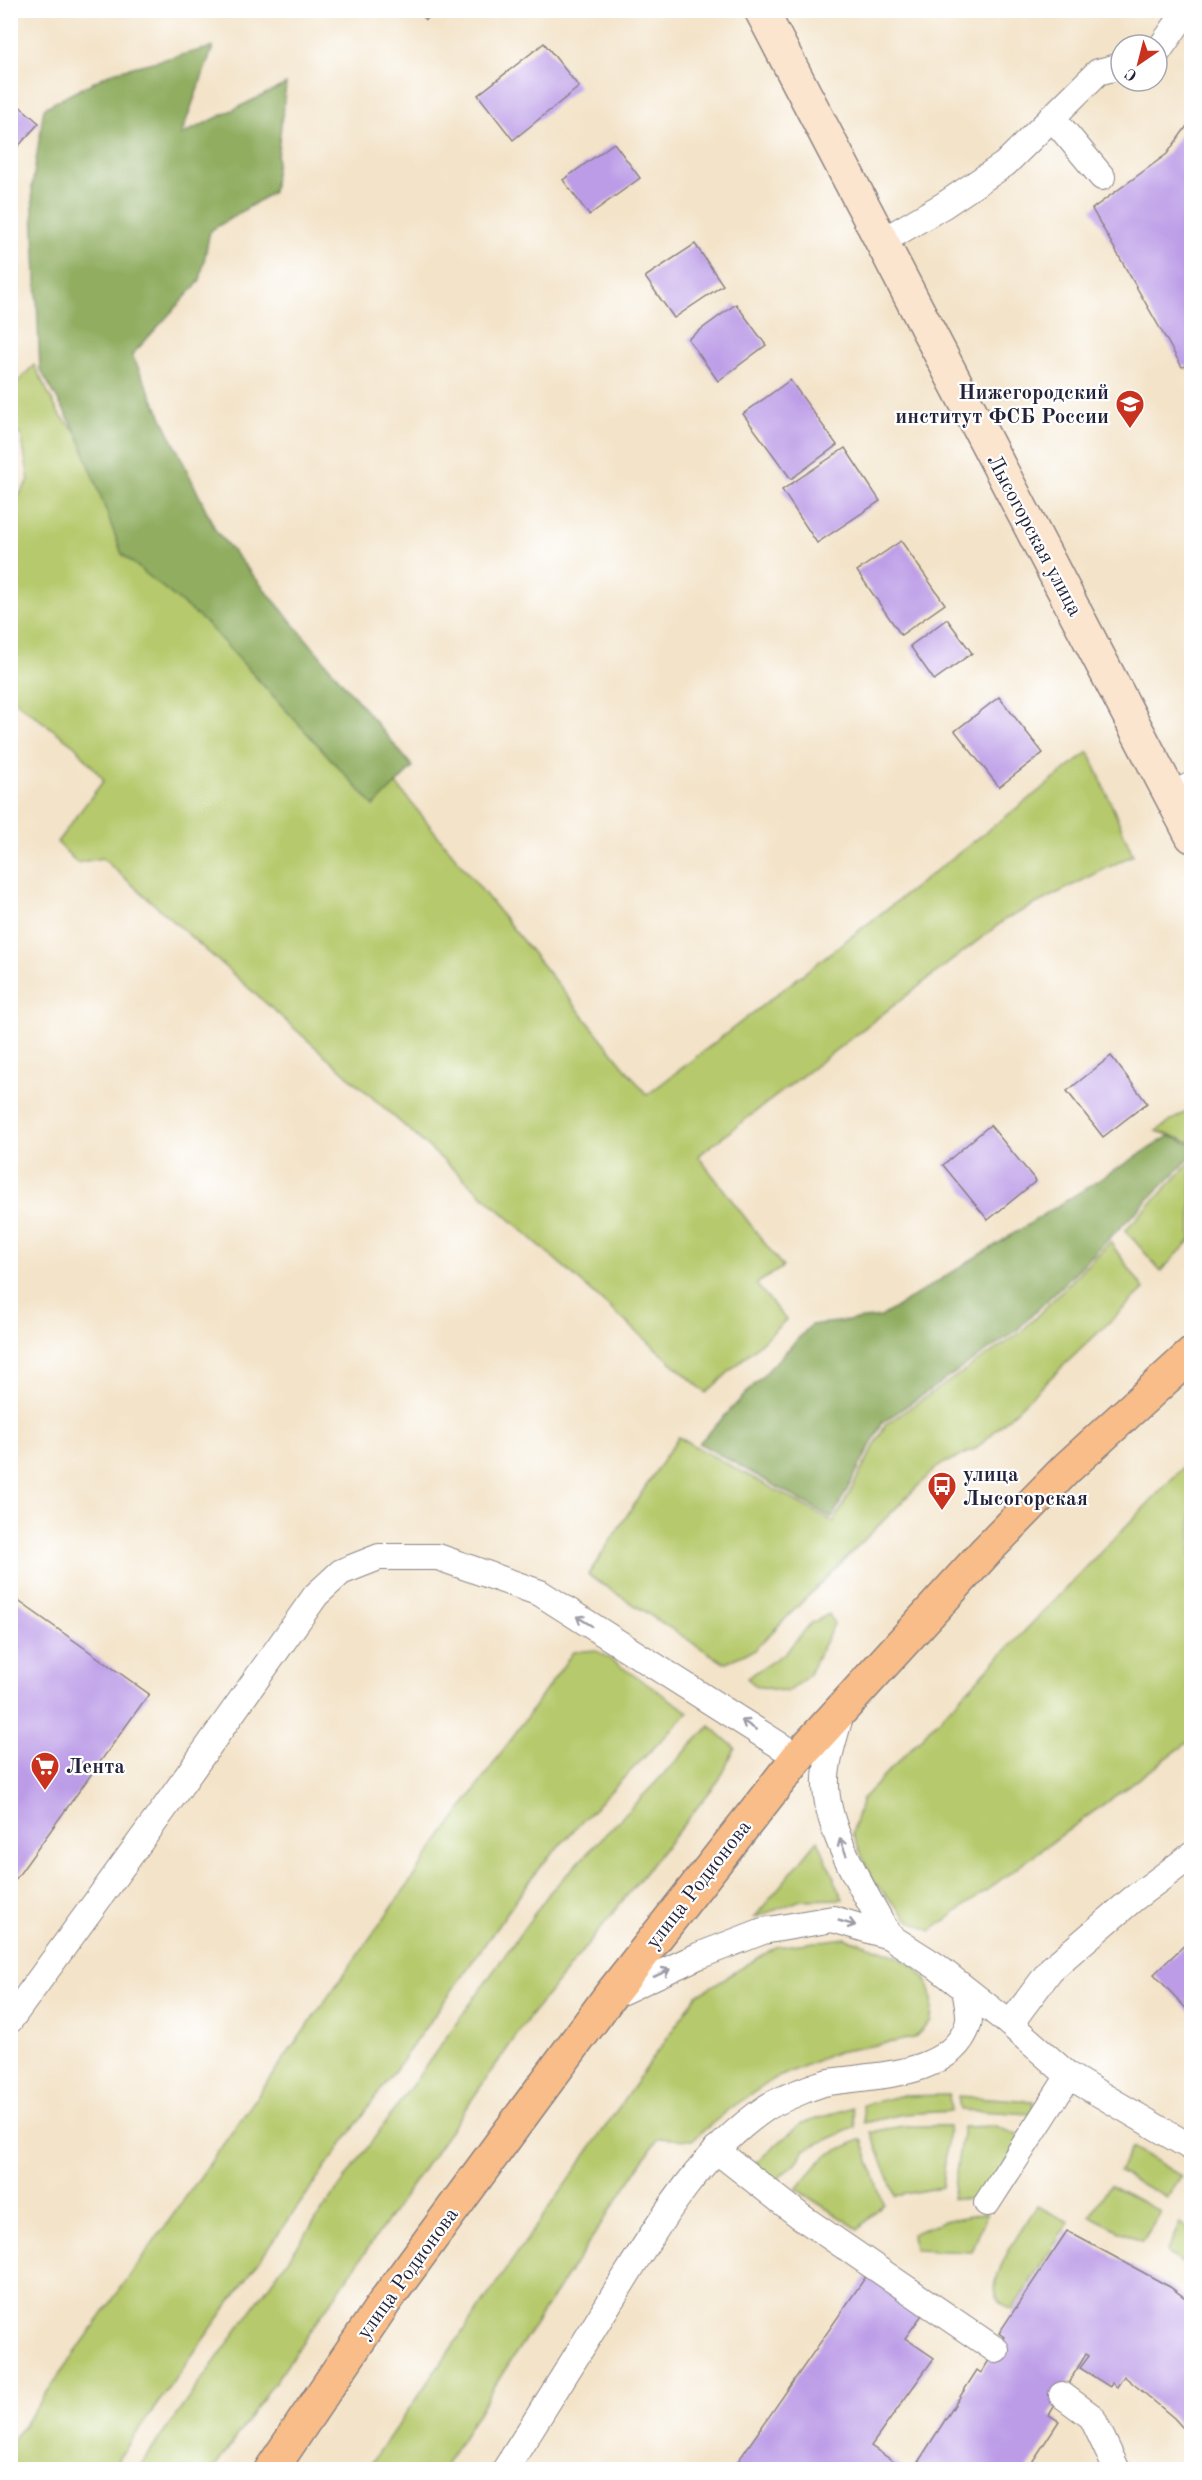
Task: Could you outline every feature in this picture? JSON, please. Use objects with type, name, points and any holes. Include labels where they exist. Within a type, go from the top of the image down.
[{"type":"main road","name":"улица Родионова","points":[[271,2469],[386,2300],[609,1997],[798,1756],[987,1550],[1067,1468],[1191,1354]]},
{"type":"street","name":"Лысогорская улица","points":[[761,10],[881,242],[1181,790],[1191,836]]},
{"type":"lane","points":[[1169,36],[1187,10]]},
{"type":"lane","points":[[881,242],[944,205],[1005,164],[1098,72],[1109,69]]},
{"type":"lane","points":[[1052,117],[1102,177]]},
{"type":"lane","points":[[10,2020],[161,1813],[316,1594],[341,1572],[379,1557],[438,1557],[540,1593],[798,1756]]},
{"type":"lane","points":[[843,1707],[826,1770],[829,1812],[854,1873],[889,1936]]},
{"type":"lane","points":[[1010,2024],[1051,1969],[1133,1899],[1191,1854]]},
{"type":"lane","points":[[609,1997],[698,1956],[763,1931],[833,1919],[889,1936],[936,1966],[1010,2024],[1069,2076],[1191,2148]]},
{"type":"lane","points":[[506,2469],[654,2232],[696,2173],[716,2150],[767,2106],[826,2082],[901,2073],[942,2058],[958,2043],[968,2025],[965,1990]]},
{"type":"lane","points":[[987,2203],[1069,2076]]},
{"type":"lane","points":[[716,2150],[800,2216],[996,2350]]},
{"type":"lane","points":[[1062,2395],[1092,2417],[1117,2469]]},
{"type":"green space","points":[[213,47],[181,135],[286,84],[273,192],[210,231],[200,281],[132,355],[216,531],[413,767],[374,806],[206,623],[122,554],[78,435],[40,369],[32,187],[44,108],[113,72]]},
{"type":"green space","points":[[34,365],[59,414],[285,646],[647,1095],[1089,752],[1133,855],[1006,919],[698,1156],[783,1267],[756,1284],[786,1320],[706,1393],[102,858],[77,863],[57,842],[104,780],[75,746],[11,698],[10,509],[29,480],[21,434],[11,434],[11,389]]},
{"type":"green space","points":[[1191,1108],[1191,1142],[1156,1131]]},
{"type":"green space","points":[[1169,1136],[1191,1144],[1191,1157],[1015,1332],[883,1422],[832,1518],[699,1443],[811,1325],[881,1317]]},
{"type":"green space","points":[[1191,1162],[1191,1240],[1161,1271],[1125,1230]]},
{"type":"green space","points":[[1110,1242],[1144,1289],[977,1448],[938,1466],[754,1650],[724,1663],[588,1575],[678,1437],[834,1522],[886,1424],[1020,1333]]},
{"type":"green space","points":[[1191,1459],[1191,1740],[931,1931],[910,1921],[874,1882],[852,1834],[862,1799]]},
{"type":"green space","points":[[829,1614],[834,1624],[808,1676],[787,1692],[756,1686],[747,1678],[786,1652],[811,1623]]},
{"type":"green space","points":[[596,1650],[689,1712],[599,1803],[539,1868],[111,2469],[11,2469],[11,2443],[573,1652]]},
{"type":"green space","points":[[710,1726],[735,1748],[719,1780],[528,2019],[214,2469],[138,2469],[550,1892]]},
{"type":"green space","points":[[818,1840],[843,1899],[801,1900],[754,1918]]},
{"type":"green space","points":[[845,1938],[899,1958],[921,1974],[932,1998],[931,2021],[914,2038],[837,2052],[774,2079],[731,2108],[692,2140],[658,2138],[504,2371],[443,2469],[370,2470],[372,2462],[697,1995],[776,1947]]},
{"type":"green space","points":[[949,2095],[951,2111],[903,2114],[864,2123],[863,2105],[899,2096]]},
{"type":"green space","points":[[958,2096],[1034,2101],[1033,2114],[960,2110]]},
{"type":"green space","points":[[853,2107],[855,2127],[804,2150],[795,2164],[774,2181],[755,2163],[801,2124]]},
{"type":"green space","points":[[903,2126],[949,2126],[942,2187],[895,2196],[871,2132]]},
{"type":"green space","points":[[996,2126],[1022,2137],[984,2199],[952,2199],[963,2127]]},
{"type":"green space","points":[[862,2139],[883,2204],[858,2229],[796,2189],[825,2156]]},
{"type":"green space","points":[[1132,2147],[1181,2176],[1167,2198],[1119,2172]]},
{"type":"green space","points":[[1110,2185],[1161,2212],[1142,2242],[1090,2216]]},
{"type":"green space","points":[[1037,2206],[1069,2222],[1012,2310],[997,2297],[998,2274],[1003,2261]]},
{"type":"green space","points":[[987,2213],[972,2252],[914,2250],[912,2234],[943,2221]]},
{"type":"green space","points":[[1180,2223],[1191,2231],[1191,2268],[1166,2253]]},
{"type":"building","points":[[419,10],[439,10],[425,20]]},
{"type":"building","points":[[544,43],[579,87],[513,140],[478,95]]},
{"type":"building","points":[[10,98],[39,123],[14,151],[10,148]]},
{"type":"building","points":[[1189,123],[1192,125],[1192,365],[1182,367],[1092,209],[1167,154]]},
{"type":"building","points":[[614,143],[640,178],[589,215],[563,180]]},
{"type":"building","points":[[695,244],[723,285],[674,318],[645,277]]},
{"type":"building","points":[[736,304],[766,345],[718,381],[688,339]]},
{"type":"building","points":[[790,380],[837,445],[791,479],[743,414]]},
{"type":"building","points":[[845,448],[880,501],[817,543],[782,490]]},
{"type":"building","points":[[901,541],[945,604],[901,635],[857,571]]},
{"type":"building","points":[[947,619],[972,653],[934,680],[910,646]]},
{"type":"building","points":[[999,697],[1043,753],[999,787],[955,731]]},
{"type":"building","points":[[1111,1056],[1147,1103],[1103,1137],[1067,1091]]},
{"type":"building","points":[[990,1125],[1036,1181],[988,1220],[943,1165]]},
{"type":"building","name":"Лента","points":[[10,1595],[149,1694],[10,1887]]},
{"type":"building","points":[[1192,1938],[1192,2015],[1154,1974]]},
{"type":"building","points":[[1067,2231],[1170,2287],[1192,2303],[1192,2438],[1174,2418],[1124,2376],[1117,2387],[1112,2383],[1110,2387],[1080,2368],[1089,2356],[1086,2354],[1049,2415],[1059,2421],[1027,2470],[913,2470],[977,2370],[981,2373],[1004,2337],[999,2333]]},
{"type":"building","points":[[867,2275],[922,2315],[905,2338],[934,2358],[871,2446],[906,2470],[732,2470]]},
{"type":"place","name":"Нижегородский институт ФСБ России","points":[[1130,430]]},
{"type":"place","name":"улица Лысогорская","points":[[942,1512]]},
{"type":"place","name":"Лента","points":[[45,1792]]}]
